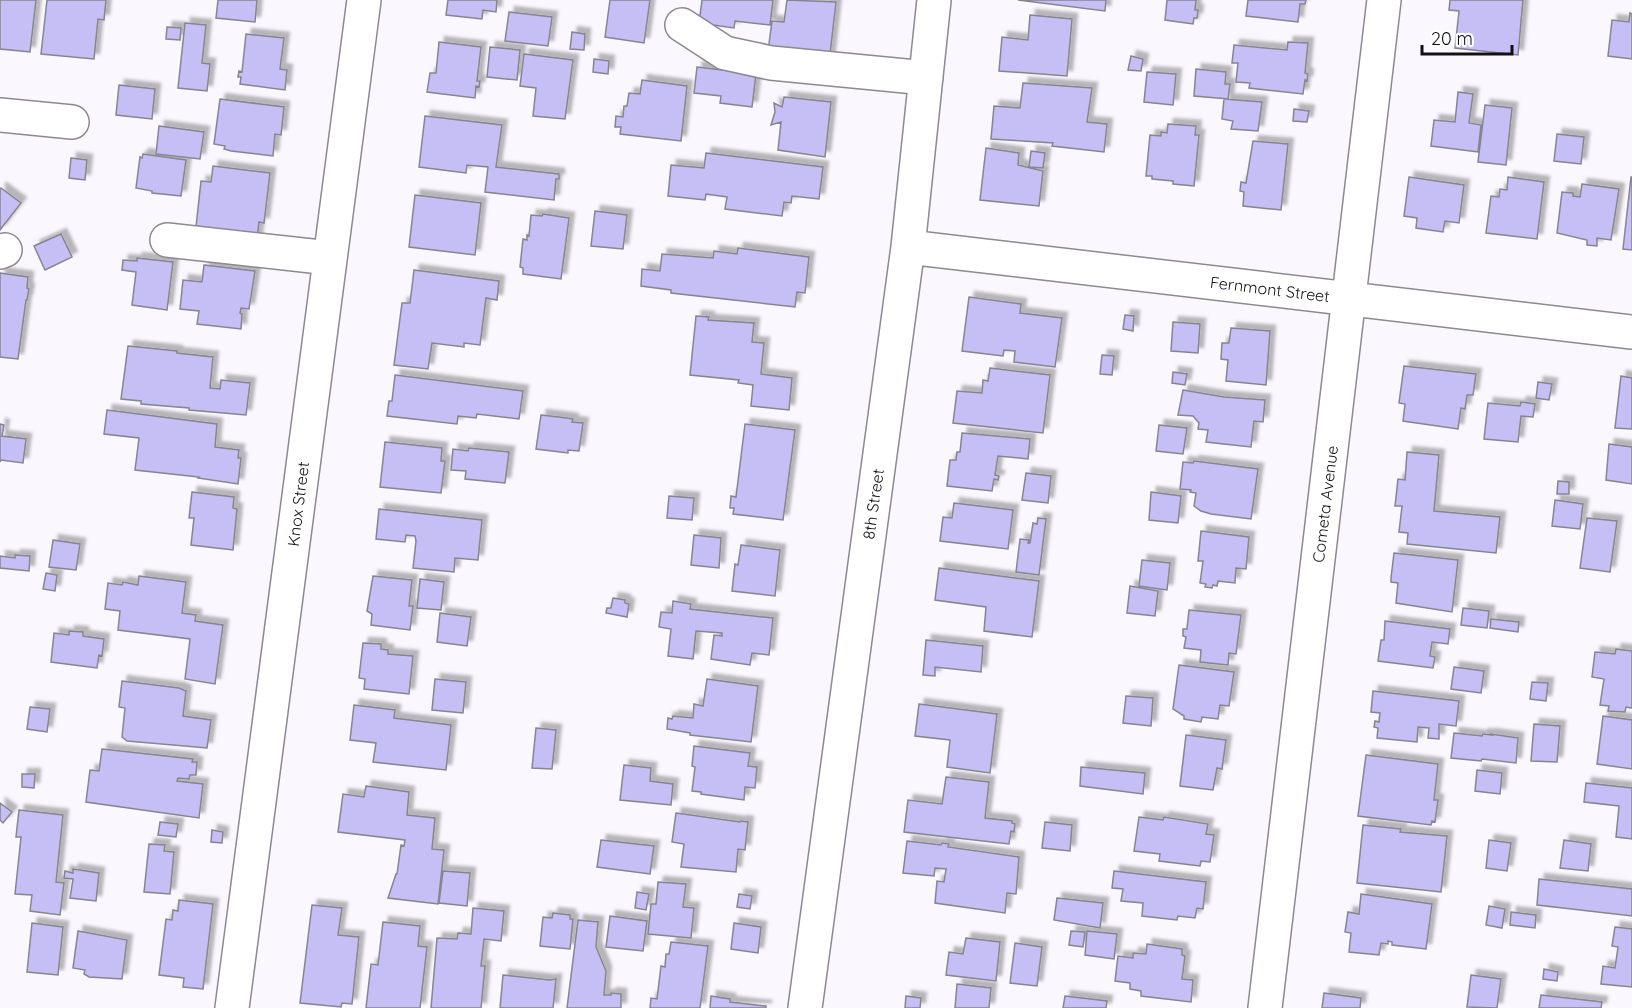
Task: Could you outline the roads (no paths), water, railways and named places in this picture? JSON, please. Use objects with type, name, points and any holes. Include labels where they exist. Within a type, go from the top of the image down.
[{"type":"street","name":"Knox Street","points":[[232,1008],[363,0]]},
{"type":"street","name":"8th Street","points":[[805,1008],[908,247],[933,0]]},
{"type":"street","name":"Cometa Avenue","points":[[1265,1008],[1384,0]]},
{"type":"street","points":[[682,25],[725,53],[760,60],[926,78]]},
{"type":"street","points":[[0,115],[72,123]]},
{"type":"street","points":[[167,240],[330,258]]},
{"type":"street","name":"Fernmont Street","points":[[908,247],[1632,332]]}]
